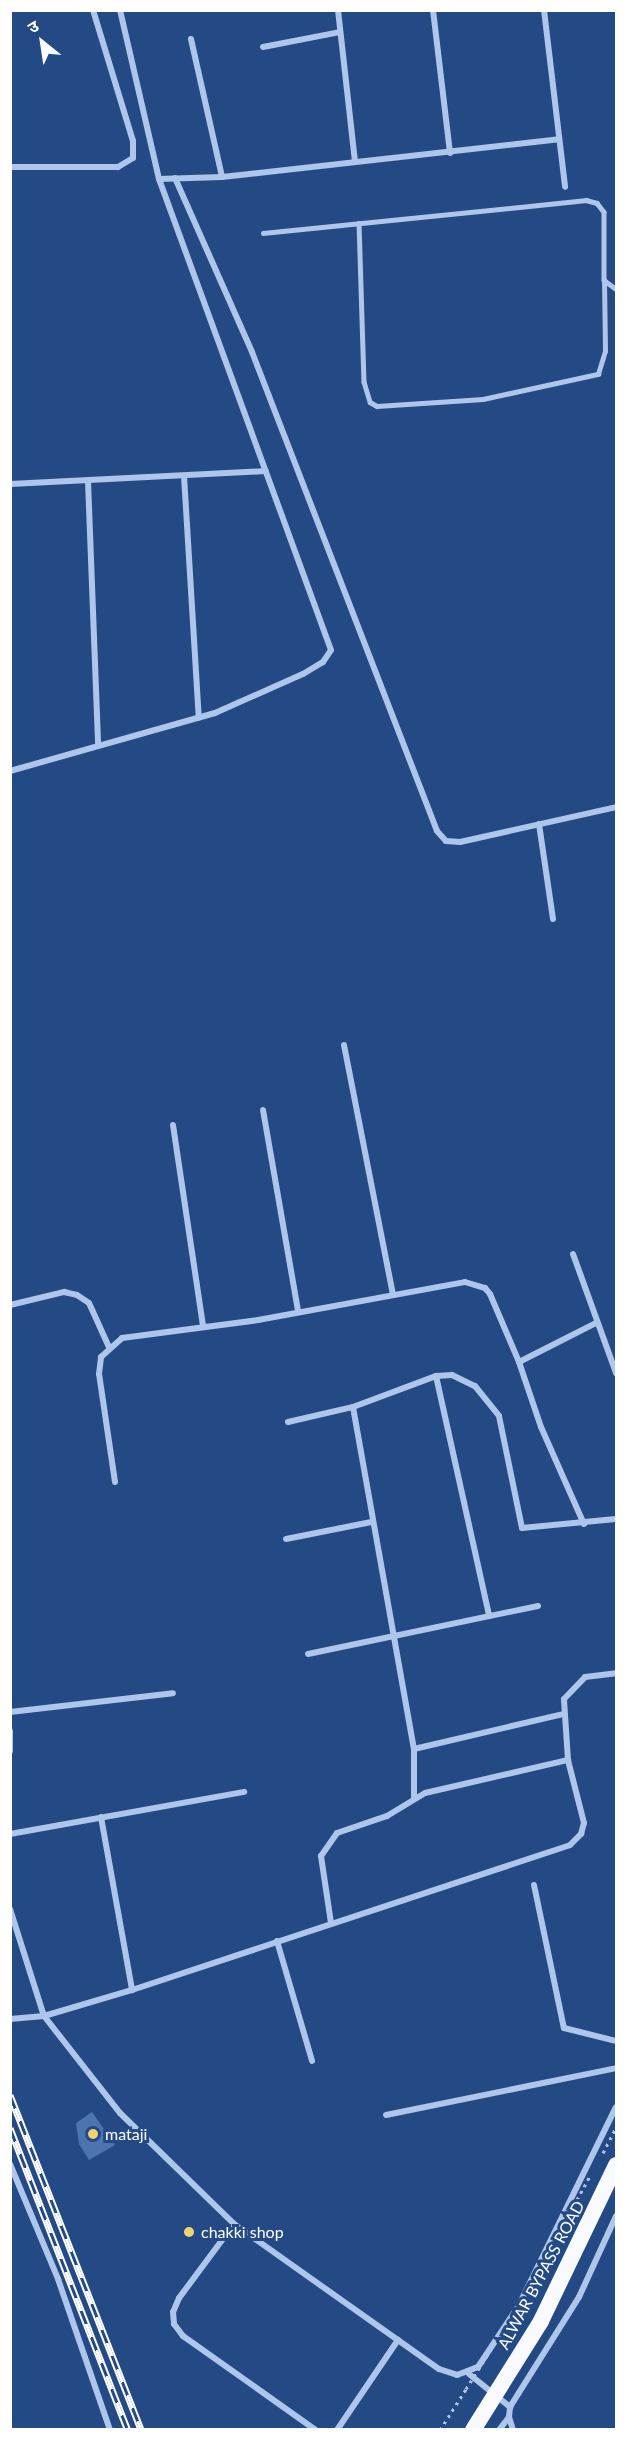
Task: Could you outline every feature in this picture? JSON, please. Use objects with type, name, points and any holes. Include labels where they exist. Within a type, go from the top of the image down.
[{"type":"highway","name":"ALWAR BYPASS ROAD","points":[[473,2430],[541,2321],[616,2165]]},
{"type":"street","points":[[10,167],[118,167],[133,158],[133,141],[93,10]]},
{"type":"street","points":[[10,771],[199,718],[253,698],[323,662],[331,650],[159,179],[120,10]]},
{"type":"street","points":[[338,10],[355,161]]},
{"type":"street","points":[[433,10],[450,153]]},
{"type":"street","points":[[544,10],[565,187]]},
{"type":"street","points":[[263,47],[340,32]]},
{"type":"street","points":[[191,39],[222,177]]},
{"type":"street","points":[[159,179],[222,177],[559,139]]},
{"type":"street","points":[[175,178],[252,352],[437,831],[446,841],[460,842],[616,807]]},
{"type":"street","points":[[10,484],[266,471]]},
{"type":"street","points":[[184,476],[199,718]]},
{"type":"street","points":[[88,481],[98,746]]},
{"type":"street","points":[[539,824],[553,919]]},
{"type":"street","points":[[344,1045],[393,1294]]},
{"type":"street","points":[[263,1110],[298,1311]]},
{"type":"street","points":[[173,1125],[203,1326]]},
{"type":"street","points":[[573,1254],[596,1323],[616,1373]]},
{"type":"street","points":[[115,1482],[99,1374],[101,1357],[109,1347],[122,1338],[465,1282],[485,1288],[519,1362],[541,1427],[584,1524]]},
{"type":"street","points":[[10,1305],[64,1292],[77,1295],[89,1303],[109,1347]]},
{"type":"street","points":[[519,1362],[596,1323]]},
{"type":"street","points":[[436,1376],[489,1616]]},
{"type":"street","points":[[288,1422],[353,1407],[436,1376],[464,1379],[499,1416],[522,1528],[584,1524],[616,1519]]},
{"type":"street","points":[[353,1407],[371,1522],[396,1636],[414,1749],[414,1797]]},
{"type":"street","points":[[286,1539],[371,1522]]},
{"type":"street","points":[[308,1654],[538,1606]]},
{"type":"street","points":[[10,2019],[44,2016],[132,1990],[570,1845],[581,1834],[584,1823],[568,1760],[563,1714],[564,1699],[572,1687],[585,1677],[616,1673]]},
{"type":"street","points":[[10,1712],[173,1693]]},
{"type":"street","points":[[414,1749],[563,1714]]},
{"type":"street","points":[[10,1731],[10,1751]]},
{"type":"street","points":[[331,1923],[321,1856],[326,1845],[338,1833],[387,1816],[414,1797],[568,1760]]},
{"type":"street","points":[[10,1834],[244,1792]]},
{"type":"street","points":[[101,1817],[132,1990]]},
{"type":"street","points":[[534,1884],[564,2028],[616,2041]]},
{"type":"street","points":[[10,1909],[44,2016],[120,2113],[234,2224],[439,2369],[457,2375],[469,2374],[478,2367],[519,2305],[616,2108]]},
{"type":"street","points":[[277,1941],[312,2061]]},
{"type":"street","points":[[386,2115],[616,2068]]},
{"type":"street","points":[[10,2164],[58,2279],[110,2430]]},
{"type":"street","points":[[500,2430],[508,2417],[510,2407],[579,2297],[616,2216]]},
{"type":"street","points":[[234,2224],[179,2298],[173,2312],[174,2324],[183,2336],[316,2430]]},
{"type":"street","points":[[337,2430],[398,2340]]},
{"type":"street","points":[[469,2374],[510,2407]]},
{"type":"street","points":[[508,2417],[513,2430]]},
{"type":"lane","points":[[263,233],[359,223],[586,200],[597,202],[606,220],[605,351],[598,374],[483,399],[377,406],[366,395],[364,382],[359,223]]},
{"type":"lane","points":[[604,280],[616,289]]},
{"type":"path","points":[[599,2159],[616,2128]]},
{"type":"path","points":[[440,2430],[519,2305],[594,2170]]},
{"type":"building","name":"mataji","points":[[92,2112],[115,2145],[89,2160],[79,2144],[76,2123]]},
{"type":"railway","points":[[10,2095],[141,2430]]},
{"type":"railway","points":[[10,2128],[128,2430]]},
{"type":"place","name":"mataji","points":[[93,2134]]},
{"type":"place","name":"chakki shop","points":[[189,2232]]}]
